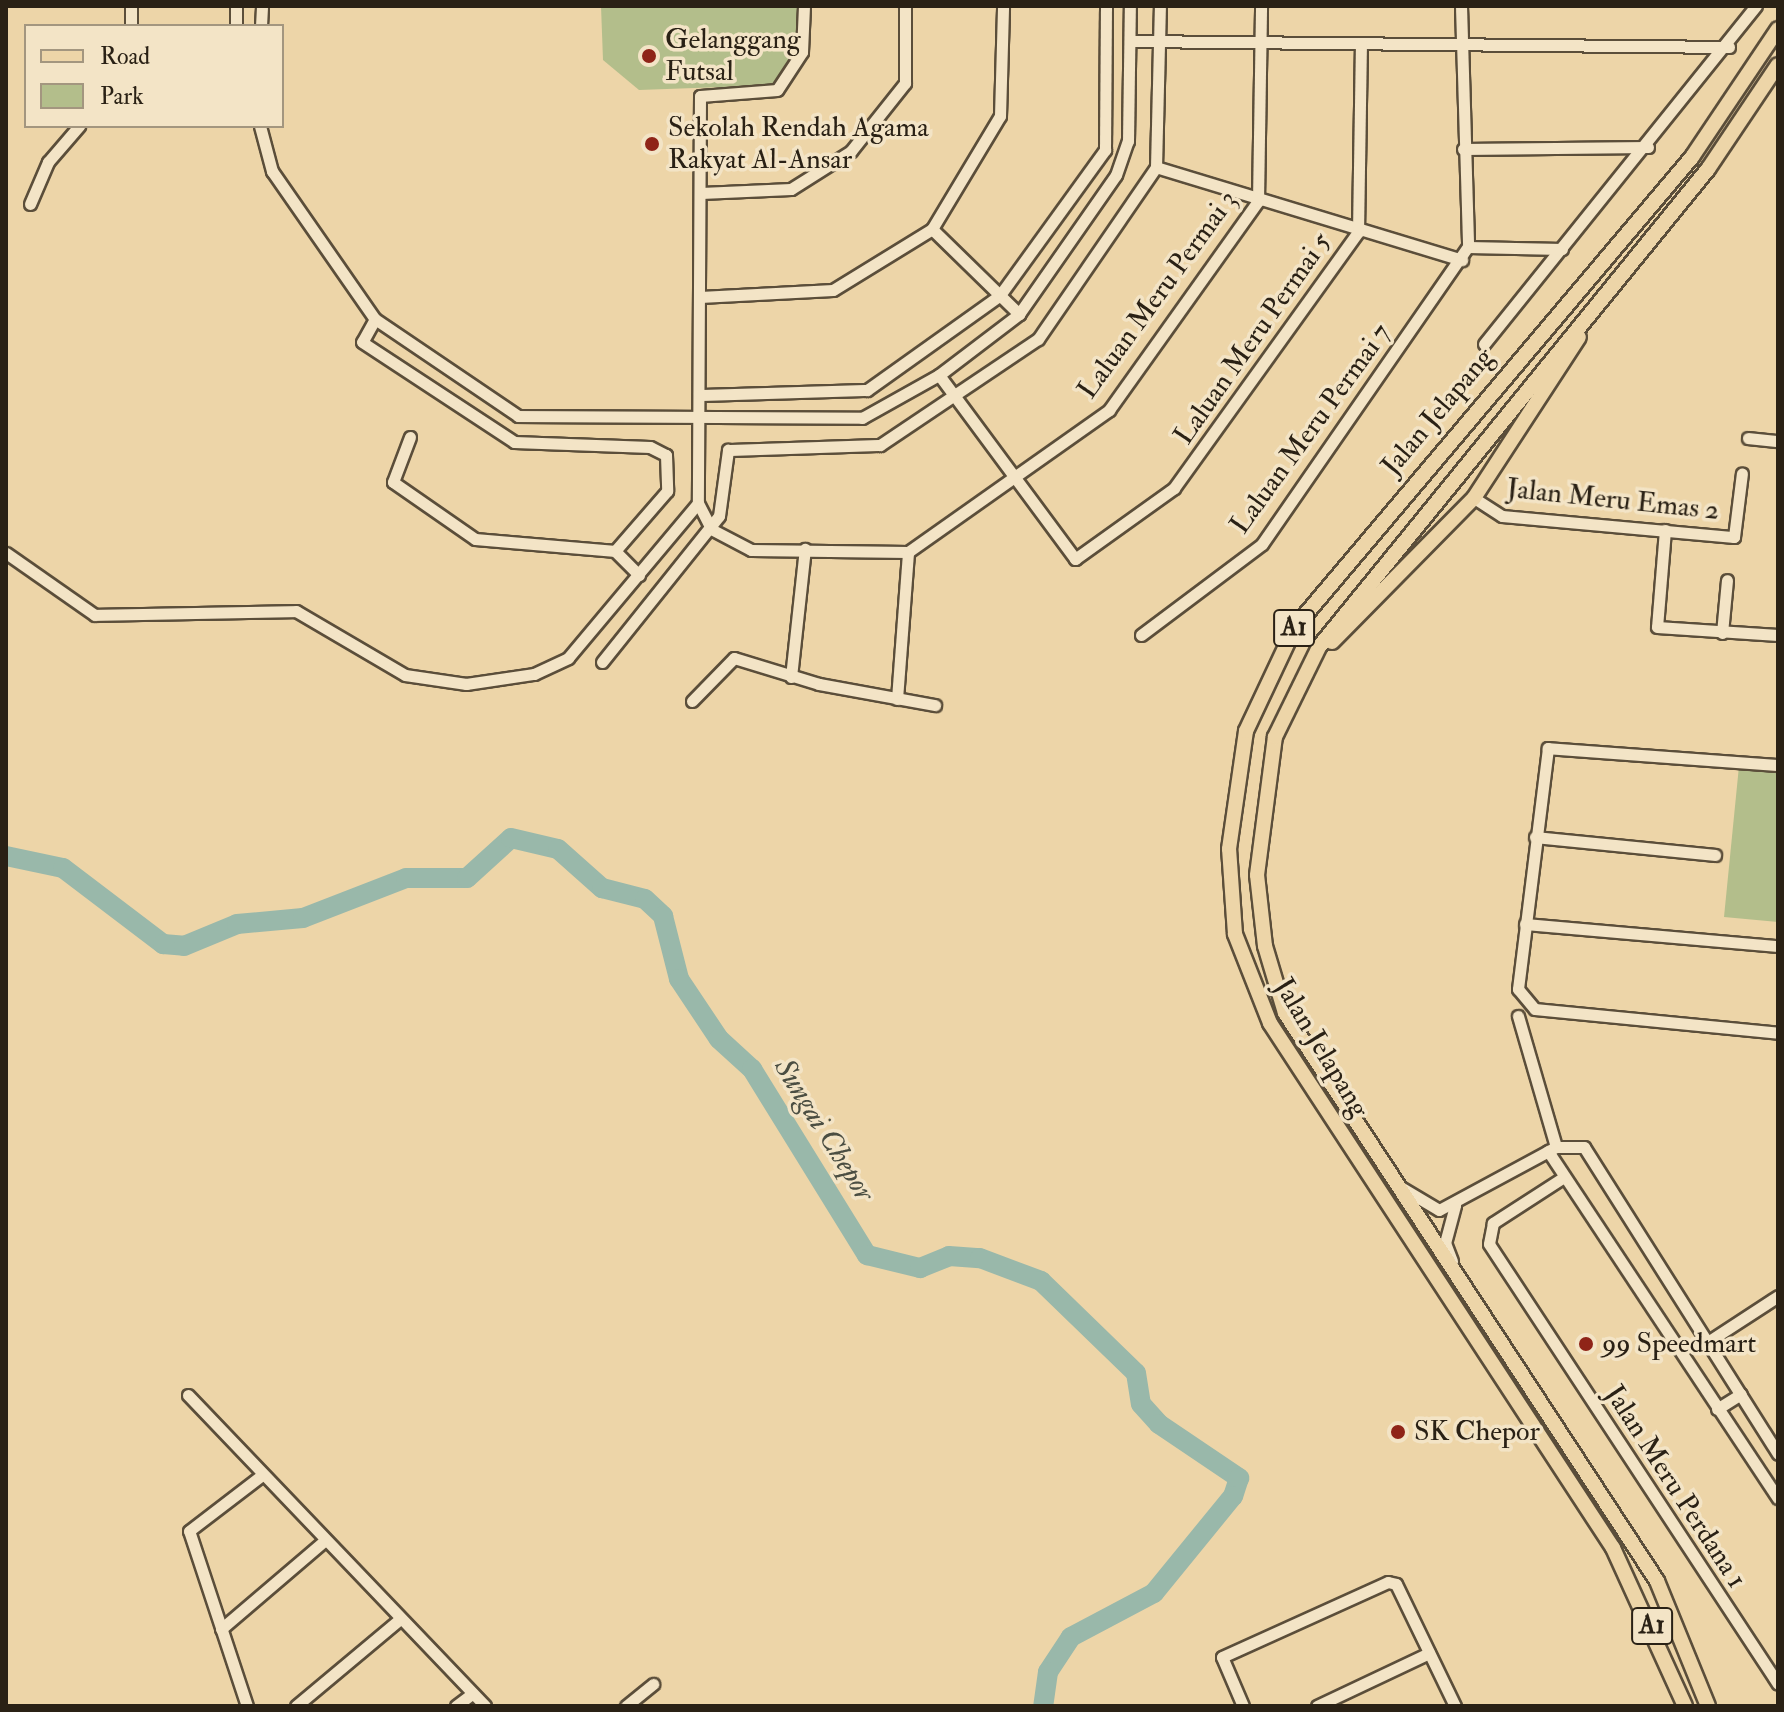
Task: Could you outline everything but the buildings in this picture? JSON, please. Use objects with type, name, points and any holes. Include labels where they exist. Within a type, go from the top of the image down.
[{"type":"main road","name":"Jalan Jelapang","points":[[1685,1706],[1613,1548],[1270,1023],[1235,934],[1229,849],[1246,731],[1295,627],[1692,157],[1778,29]]},
{"type":"main road","name":"Jalan Jelapang","points":[[1708,1706],[1657,1581],[1285,1013],[1265,946],[1260,813],[1275,737],[1301,679],[1351,602],[1708,169],[1778,65]]},
{"type":"main road","points":[[1301,679],[1474,498],[1598,304]]},
{"type":"street","points":[[804,6],[802,52],[777,90],[700,96],[698,503],[711,529],[751,550],[908,552],[897,699]]},
{"type":"street","points":[[701,193],[791,189],[851,151],[905,83],[905,6]]},
{"type":"street","points":[[700,297],[833,290],[932,229],[1000,116],[1003,6]]},
{"type":"street","points":[[699,395],[867,390],[1000,295],[1105,150],[1106,6]]},
{"type":"street","points":[[261,128],[272,171],[375,319],[518,416],[862,418],[939,375],[1019,314],[1125,158],[1130,6]]},
{"type":"street","points":[[602,662],[711,529],[723,508],[728,450],[880,445],[956,398],[1038,339],[1156,167],[1160,6]]},
{"type":"street","name":"Laluan Meru Permai 3","points":[[908,552],[1109,410],[1258,201],[1261,6]]},
{"type":"street","points":[[1461,6],[1468,247],[1562,249]]},
{"type":"street","points":[[1484,344],[1729,47],[1756,6]]},
{"type":"street","points":[[1130,41],[1729,47]]},
{"type":"street","name":"Laluan Meru Permai 5","points":[[1015,478],[1075,559],[1181,480],[1358,232],[1361,43]]},
{"type":"street","points":[[30,204],[48,162],[77,128]]},
{"type":"street","points":[[1463,149],[1648,147]]},
{"type":"street","points":[[1156,167],[1358,232],[1462,260]]},
{"type":"street","points":[[932,229],[1019,314]]},
{"type":"street","name":"Laluan Meru Permai 7","points":[[1141,635],[1262,544],[1462,260],[1468,247]]},
{"type":"street","points":[[375,319],[362,342],[514,442],[650,447],[666,455],[667,491],[615,551]]},
{"type":"street","points":[[939,375],[1015,478]]},
{"type":"street","points":[[410,437],[393,482],[475,539],[615,551],[639,575]]},
{"type":"street","points":[[1748,438],[1778,441]]},
{"type":"street","name":"Jalan Meru Emas 2","points":[[1474,498],[1502,516],[1734,537],[1742,473]]},
{"type":"street","points":[[6,553],[66,602],[95,615],[296,611],[432,683],[557,665],[639,575],[698,503]]},
{"type":"street","points":[[1665,530],[1657,627],[1778,635]]},
{"type":"street","points":[[791,677],[805,549]]},
{"type":"street","points":[[1722,633],[1727,580]]},
{"type":"street","points":[[692,701],[734,658],[791,677],[935,705]]},
{"type":"street","points":[[1778,765],[1559,744],[1543,757],[1518,989],[1535,1009],[1778,1033]]},
{"type":"street","points":[[1535,837],[1715,855]]},
{"type":"street","points":[[1525,924],[1778,946]]},
{"type":"street","points":[[1518,1016],[1552,1149],[1564,1177],[1778,1498]]},
{"type":"street","points":[[1390,1177],[1425,1206],[1455,1205],[1552,1149],[1584,1147],[1778,1454]]},
{"type":"street","name":"Jalan Meru Perdana 1","points":[[1564,1177],[1486,1232],[1778,1684]]},
{"type":"street","points":[[1455,1205],[1445,1243],[1455,1271]]},
{"type":"street","points":[[1706,1343],[1778,1296]]},
{"type":"street","points":[[1717,1409],[1741,1394]]},
{"type":"street","points":[[188,1395],[261,1476],[485,1706]]},
{"type":"street","points":[[247,1706],[189,1531],[261,1476]]},
{"type":"street","points":[[221,1629],[324,1541]]},
{"type":"street","points":[[1243,1706],[1223,1665],[1230,1651],[1388,1582],[1396,1584],[1455,1706]]},
{"type":"street","points":[[296,1706],[400,1619]]},
{"type":"street","points":[[1317,1706],[1429,1653]]},
{"type":"street","points":[[626,1706],[653,1684]]},
{"type":"street","points":[[456,1706],[472,1694]]},
{"type":"green space","points":[[601,6],[799,6],[798,45],[775,85],[639,90],[603,60]]},
{"type":"green space","points":[[1739,766],[1778,770],[1778,922],[1724,917]]},
{"type":"waterway","name":"Sungai Chepor","points":[[6,856],[63,868],[163,944],[184,946],[237,924],[303,918],[406,878],[467,878],[511,838],[558,849],[602,888],[645,899],[663,916],[679,979],[719,1039],[752,1069],[867,1255],[920,1268],[949,1256],[980,1258],[1041,1281],[1136,1373],[1141,1404],[1159,1424],[1239,1478],[1233,1496],[1154,1593],[1071,1637],[1048,1672],[1043,1706]]},
{"type":"place","name":"Gelanggang Futsal","points":[[649,56]]},
{"type":"place","name":"Sekolah Rendah Agama Rakyat Al-Ansar","points":[[652,144]]},
{"type":"place","name":"99 Speedmart","points":[[1586,1344]]},
{"type":"place","name":"SK Chepor","points":[[1398,1432]]}]
